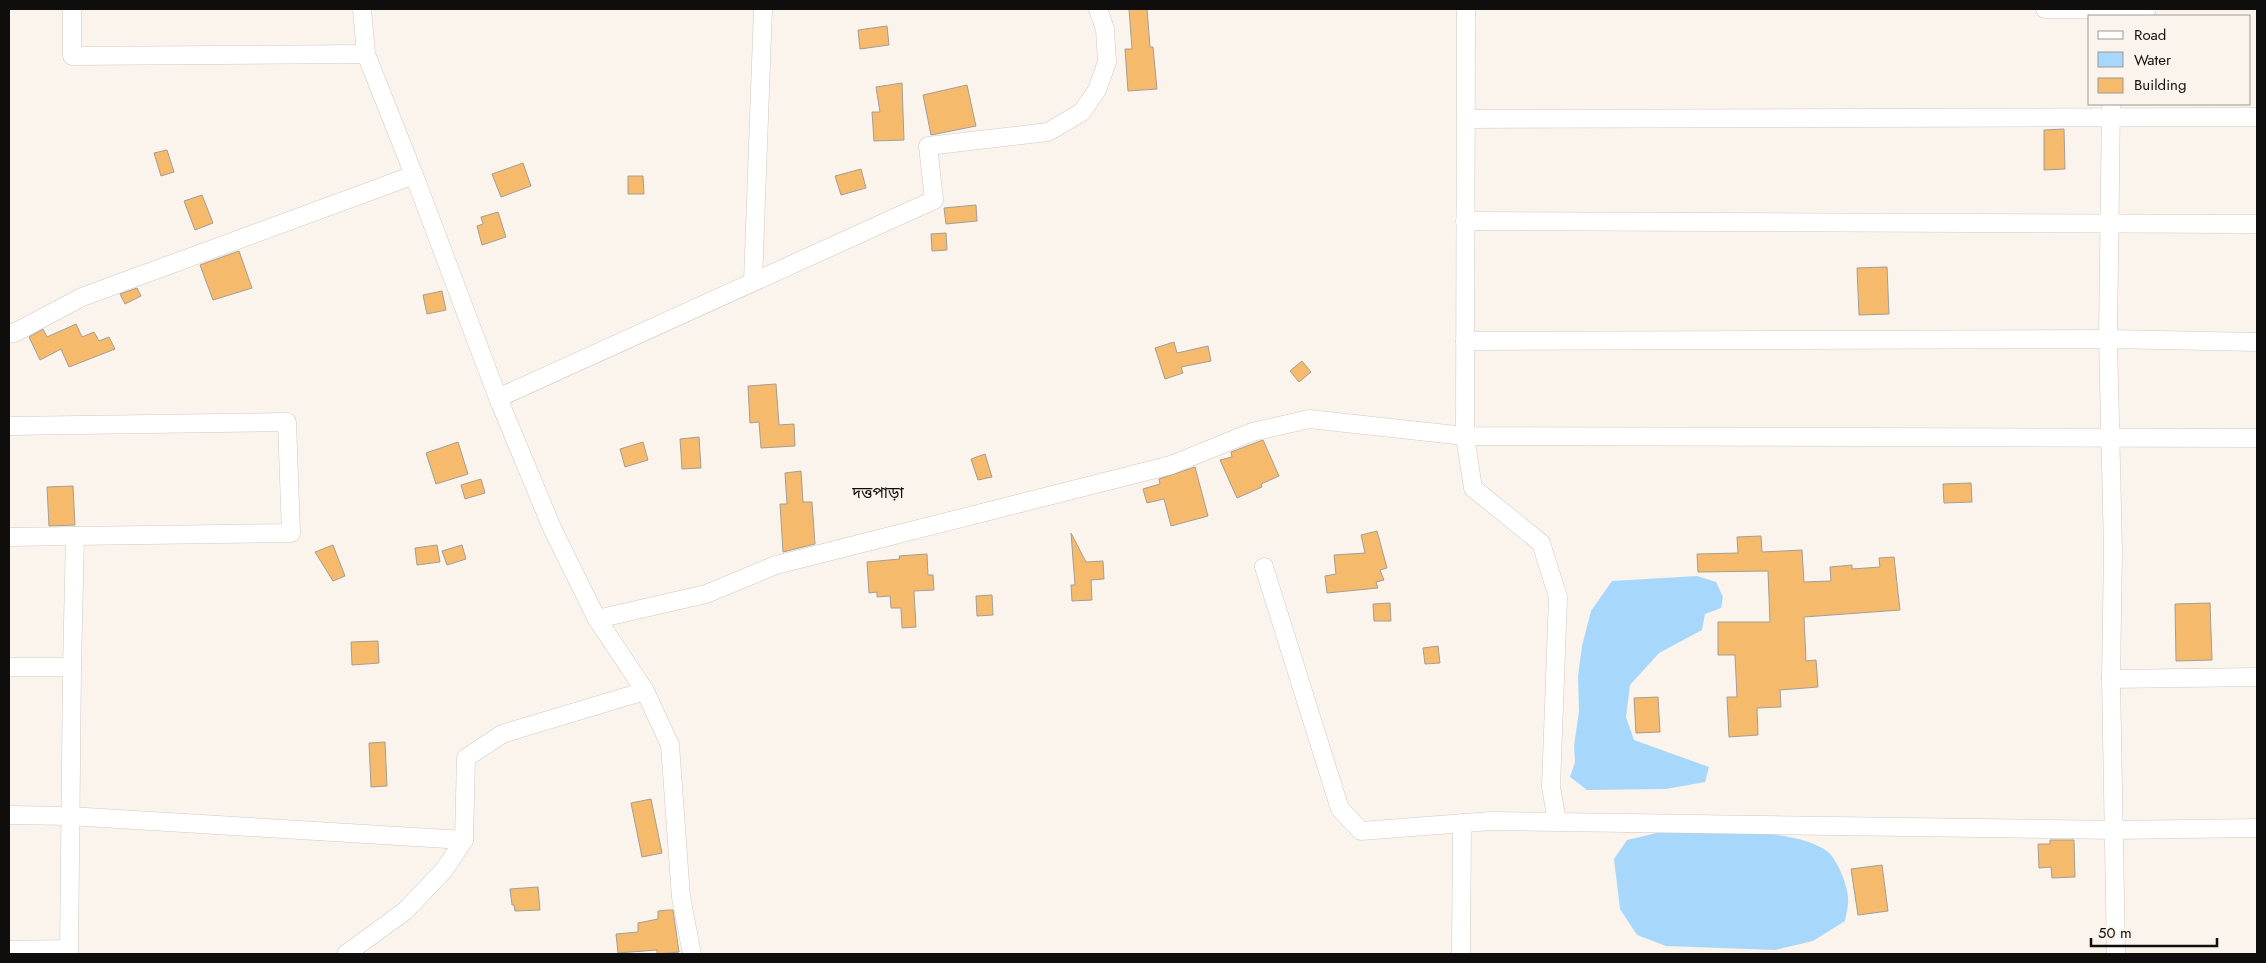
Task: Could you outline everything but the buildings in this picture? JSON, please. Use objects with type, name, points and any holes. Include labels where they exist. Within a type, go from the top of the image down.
[{"type":"street","points":[[72,9],[72,56],[366,54]]},
{"type":"street","points":[[362,9],[366,54],[498,398],[552,528],[597,618],[645,691],[670,745],[681,896],[692,954]]},
{"type":"street","points":[[753,282],[763,9]]},
{"type":"street","points":[[498,398],[934,200],[928,146],[1048,132],[1082,112],[1097,90],[1107,62],[1105,29],[1098,9]]},
{"type":"street","points":[[1466,9],[1465,436],[1474,488],[1541,543],[1558,598],[1551,786],[1557,821]]},
{"type":"street","points":[[2045,9],[2147,9]]},
{"type":"street","points":[[1466,119],[2111,110],[2257,117]]},
{"type":"street","points":[[2111,110],[2108,339],[2113,550],[2112,679],[2116,954]]},
{"type":"street","points":[[9,333],[14,333],[82,297],[414,175]]},
{"type":"street","points":[[1466,222],[2257,224]]},
{"type":"street","points":[[1465,341],[2108,339],[2257,342]]},
{"type":"street","points":[[597,618],[706,594],[776,565],[1171,465],[1252,432],[1309,419],[1465,436],[2257,438]]},
{"type":"street","points":[[9,426],[287,422],[291,533],[9,537]]},
{"type":"street","points":[[9,950],[69,952],[69,816],[75,536]]},
{"type":"street","points":[[1264,567],[1340,809],[1361,831],[1462,823],[1557,821],[2114,830],[2257,828]]},
{"type":"street","points":[[9,667],[72,667]]},
{"type":"street","points":[[2112,679],[2257,677]]},
{"type":"street","points":[[346,954],[404,911],[444,870],[464,840],[466,758],[502,734],[645,691]]},
{"type":"street","points":[[9,815],[69,816],[464,840]]},
{"type":"street","points":[[1461,954],[1462,823]]},
{"type":"water","points":[[1697,576],[1716,582],[1723,597],[1721,608],[1705,614],[1702,630],[1659,653],[1630,685],[1626,717],[1634,740],[1709,767],[1705,782],[1666,789],[1587,790],[1570,777],[1575,762],[1574,746],[1579,711],[1578,676],[1582,646],[1591,611],[1612,581]]},
{"type":"water","points":[[1715,829],[1790,837],[1817,846],[1828,852],[1838,866],[1848,893],[1845,921],[1813,941],[1775,950],[1666,946],[1637,935],[1620,909],[1614,859],[1627,840],[1669,830]]},
{"type":"district","name":"দত্তপাড়া","points":[[878,492]]}]
